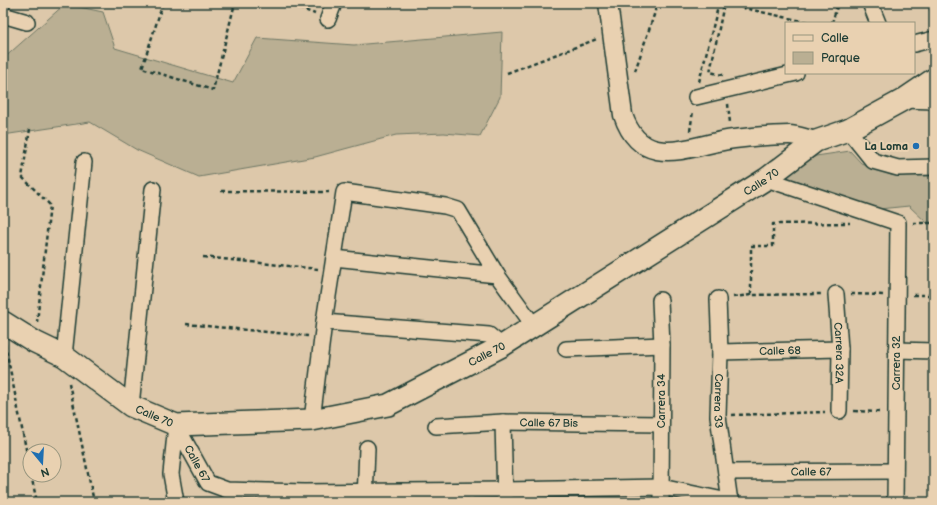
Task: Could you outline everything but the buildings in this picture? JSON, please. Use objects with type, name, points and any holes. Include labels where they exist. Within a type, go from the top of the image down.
[{"type":"main road","name":"Calle 70","points":[[3,322],[35,342],[64,356],[132,406],[176,424],[312,420],[388,405],[502,346],[766,179],[816,141],[848,130],[903,100],[934,79]]},
{"type":"street","points":[[328,19],[334,3]]},
{"type":"street","points":[[608,3],[622,107],[626,123],[640,142],[652,148],[666,151],[687,150],[732,140],[789,135],[816,141]]},
{"type":"street","points":[[870,3],[878,22]]},
{"type":"street","points":[[3,15],[27,22]]},
{"type":"street","points":[[915,44],[934,39]]},
{"type":"street","points":[[696,97],[792,74]]},
{"type":"street","points":[[903,100],[934,101]]},
{"type":"street","points":[[848,130],[873,161],[898,168],[934,167]]},
{"type":"street","points":[[64,356],[84,162]]},
{"type":"street","points":[[766,179],[898,223]]},
{"type":"street","points":[[132,406],[153,190]]},
{"type":"street","points":[[312,420],[324,322],[344,192],[445,206],[458,210],[497,275],[534,326]]},
{"type":"street","name":"Carrera 32","points":[[895,502],[898,223]]},
{"type":"street","points":[[333,264],[497,275]]},
{"type":"street","name":"Carrera 32A","points":[[836,294],[840,349],[839,411]]},
{"type":"street","name":"Carrera 33","points":[[718,299],[720,352],[718,416],[731,502]]},
{"type":"street","name":"Carrera 34","points":[[660,300],[662,345],[661,502]]},
{"type":"street","points":[[324,322],[489,336],[502,346]]},
{"type":"street","points":[[566,348],[662,345]]},
{"type":"street","name":"Calle 68","points":[[720,352],[840,349]]},
{"type":"street","points":[[896,350],[934,351]]},
{"type":"street","points":[[503,422],[506,496]]},
{"type":"street","name":"Calle 67 Bis","points":[[436,426],[503,422],[661,424]]},
{"type":"street","points":[[176,424],[171,474],[176,502]]},
{"type":"street","name":"Calle 67","points":[[176,424],[208,483],[227,490],[304,497],[365,497],[506,496],[661,487],[731,502]]},
{"type":"street","points":[[365,497],[367,448]]},
{"type":"street","name":"Calle 67","points":[[726,472],[895,471]]},
{"type":"path","points":[[163,3],[142,68],[213,90],[235,3]]},
{"type":"path","points":[[286,3],[328,19]]},
{"type":"path","points":[[634,72],[654,16],[657,3]]},
{"type":"path","points":[[721,3],[807,22]]},
{"type":"path","points":[[710,72],[721,3]]},
{"type":"path","points":[[687,150],[696,97],[721,3]]},
{"type":"path","points":[[832,22],[838,3]]},
{"type":"path","points":[[926,3],[934,15]]},
{"type":"path","points":[[507,73],[612,33]]},
{"type":"path","points":[[726,90],[732,140]]},
{"type":"path","points":[[30,129],[22,177],[50,205],[35,342]]},
{"type":"path","points":[[220,191],[344,192]]},
{"type":"path","points":[[898,223],[934,223]]},
{"type":"path","points":[[751,295],[751,246],[773,246],[773,224],[851,224]]},
{"type":"path","points":[[203,257],[333,264]]},
{"type":"path","points":[[186,324],[322,338]]},
{"type":"path","points":[[5,344],[25,443]]},
{"type":"path","points":[[64,356],[94,502]]},
{"type":"path","points":[[718,416],[839,411],[896,412]]},
{"type":"path","points":[[33,483],[37,502]]},
{"type":"green space","points":[[65,4],[103,12],[115,48],[233,83],[257,38],[354,45],[502,32],[500,97],[480,136],[444,133],[396,135],[315,157],[199,177],[137,150],[90,122],[3,135],[3,59]]},
{"type":"green space","points":[[850,151],[861,163],[891,175],[934,176],[934,223],[927,223],[909,206],[879,209],[783,176],[816,156]]},
{"type":"place","name":"La Loma","points":[[916,146]]}]
